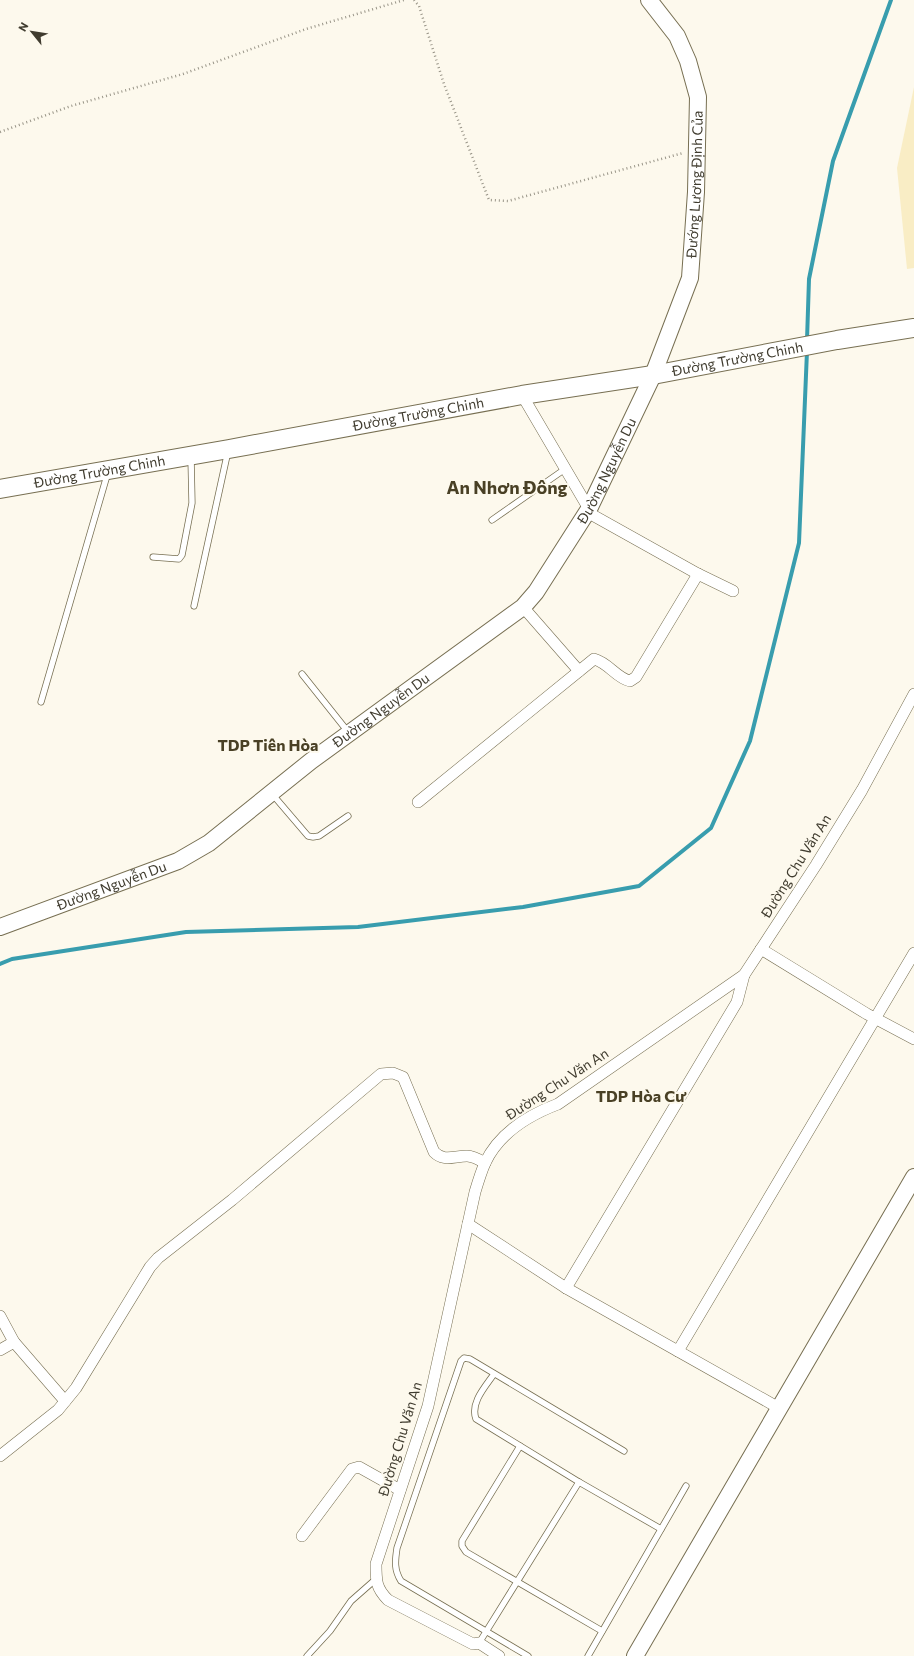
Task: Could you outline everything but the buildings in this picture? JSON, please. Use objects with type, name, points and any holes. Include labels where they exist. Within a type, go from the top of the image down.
[{"type":"main road","name":"Đường Trường Chinh","points":[[0,489],[191,456],[522,395],[653,374],[837,340],[914,328]]},
{"type":"street","name":"Đướng Lương Định Của","points":[[649,0],[677,36],[688,61],[698,96],[698,149],[690,278],[653,374]]},
{"type":"street","name":"Đường Nguyễn Du","points":[[0,927],[77,900],[178,861],[209,843],[311,761],[523,607],[536,592],[588,511],[653,374]]},
{"type":"street","points":[[522,395],[588,511],[698,574],[733,591]]},
{"type":"street","points":[[418,802],[594,659],[602,661],[623,680],[630,681],[636,677],[698,574]]},
{"type":"street","points":[[523,607],[579,671]]},
{"type":"street","name":"Đường Chu Văn An","points":[[499,1656],[479,1643],[473,1644],[388,1600],[379,1592],[376,1579],[376,1564],[428,1406],[475,1192],[485,1162],[496,1146],[516,1126],[537,1112],[558,1104],[744,975],[816,865],[862,790],[914,694]]},
{"type":"street","points":[[762,949],[875,1018],[914,1039]]},
{"type":"street","points":[[678,1351],[914,953]]},
{"type":"street","points":[[566,1288],[737,1002],[744,975]]},
{"type":"street","points":[[0,1456],[58,1410],[76,1388],[150,1267],[158,1258],[232,1200],[381,1074],[393,1073],[403,1077],[434,1152],[439,1158],[445,1159],[468,1156],[485,1162]]},
{"type":"street","points":[[635,1656],[914,1177]]},
{"type":"street","points":[[468,1224],[566,1288],[779,1408]]},
{"type":"street","points":[[0,1316],[14,1342],[65,1401]]},
{"type":"street","points":[[0,1350],[14,1342]]},
{"type":"street","points":[[302,1536],[352,1469],[356,1467],[360,1466],[400,1490]]},
{"type":"lane","points":[[194,606],[229,449]]},
{"type":"lane","points":[[153,557],[179,559],[182,555],[192,503],[191,456]]},
{"type":"lane","points":[[492,520],[565,469]]},
{"type":"lane","points":[[41,702],[108,470]]},
{"type":"lane","points":[[302,674],[349,733]]},
{"type":"lane","points":[[271,793],[308,836],[319,836],[348,816]]},
{"type":"lane","points":[[528,1656],[401,1581],[397,1575],[394,1564],[397,1548],[461,1362],[464,1358],[470,1359],[624,1451]]},
{"type":"lane","points":[[494,1374],[474,1406],[473,1412],[476,1419],[579,1482],[661,1529]]},
{"type":"lane","points":[[520,1446],[462,1542],[462,1546],[466,1552],[602,1630]]},
{"type":"lane","points":[[479,1643],[579,1482]]},
{"type":"lane","points":[[588,1656],[686,1486]]},
{"type":"lane","points":[[308,1656],[330,1631],[351,1600],[376,1579]]},
{"type":"path","points":[[0,132],[71,106],[183,74],[306,29],[404,0]]},
{"type":"path","points":[[414,0],[419,6],[444,84],[489,200],[508,200],[698,149]]},
{"type":"shaded area","points":[[914,87],[914,268],[907,269],[897,168]]},
{"type":"waterway","points":[[807,340],[809,279],[833,161],[891,0]]},
{"type":"waterway","points":[[0,964],[12,959],[186,932],[358,927],[523,907],[639,886],[711,828],[750,741],[799,543],[807,351]]},
{"type":"district","name":"An Nhơn Đông","points":[[507,488]]},
{"type":"district","name":"TDP Tiên Hòa","points":[[268,745]]},
{"type":"district","name":"TDP Hòa Cư","points":[[641,1096]]}]
